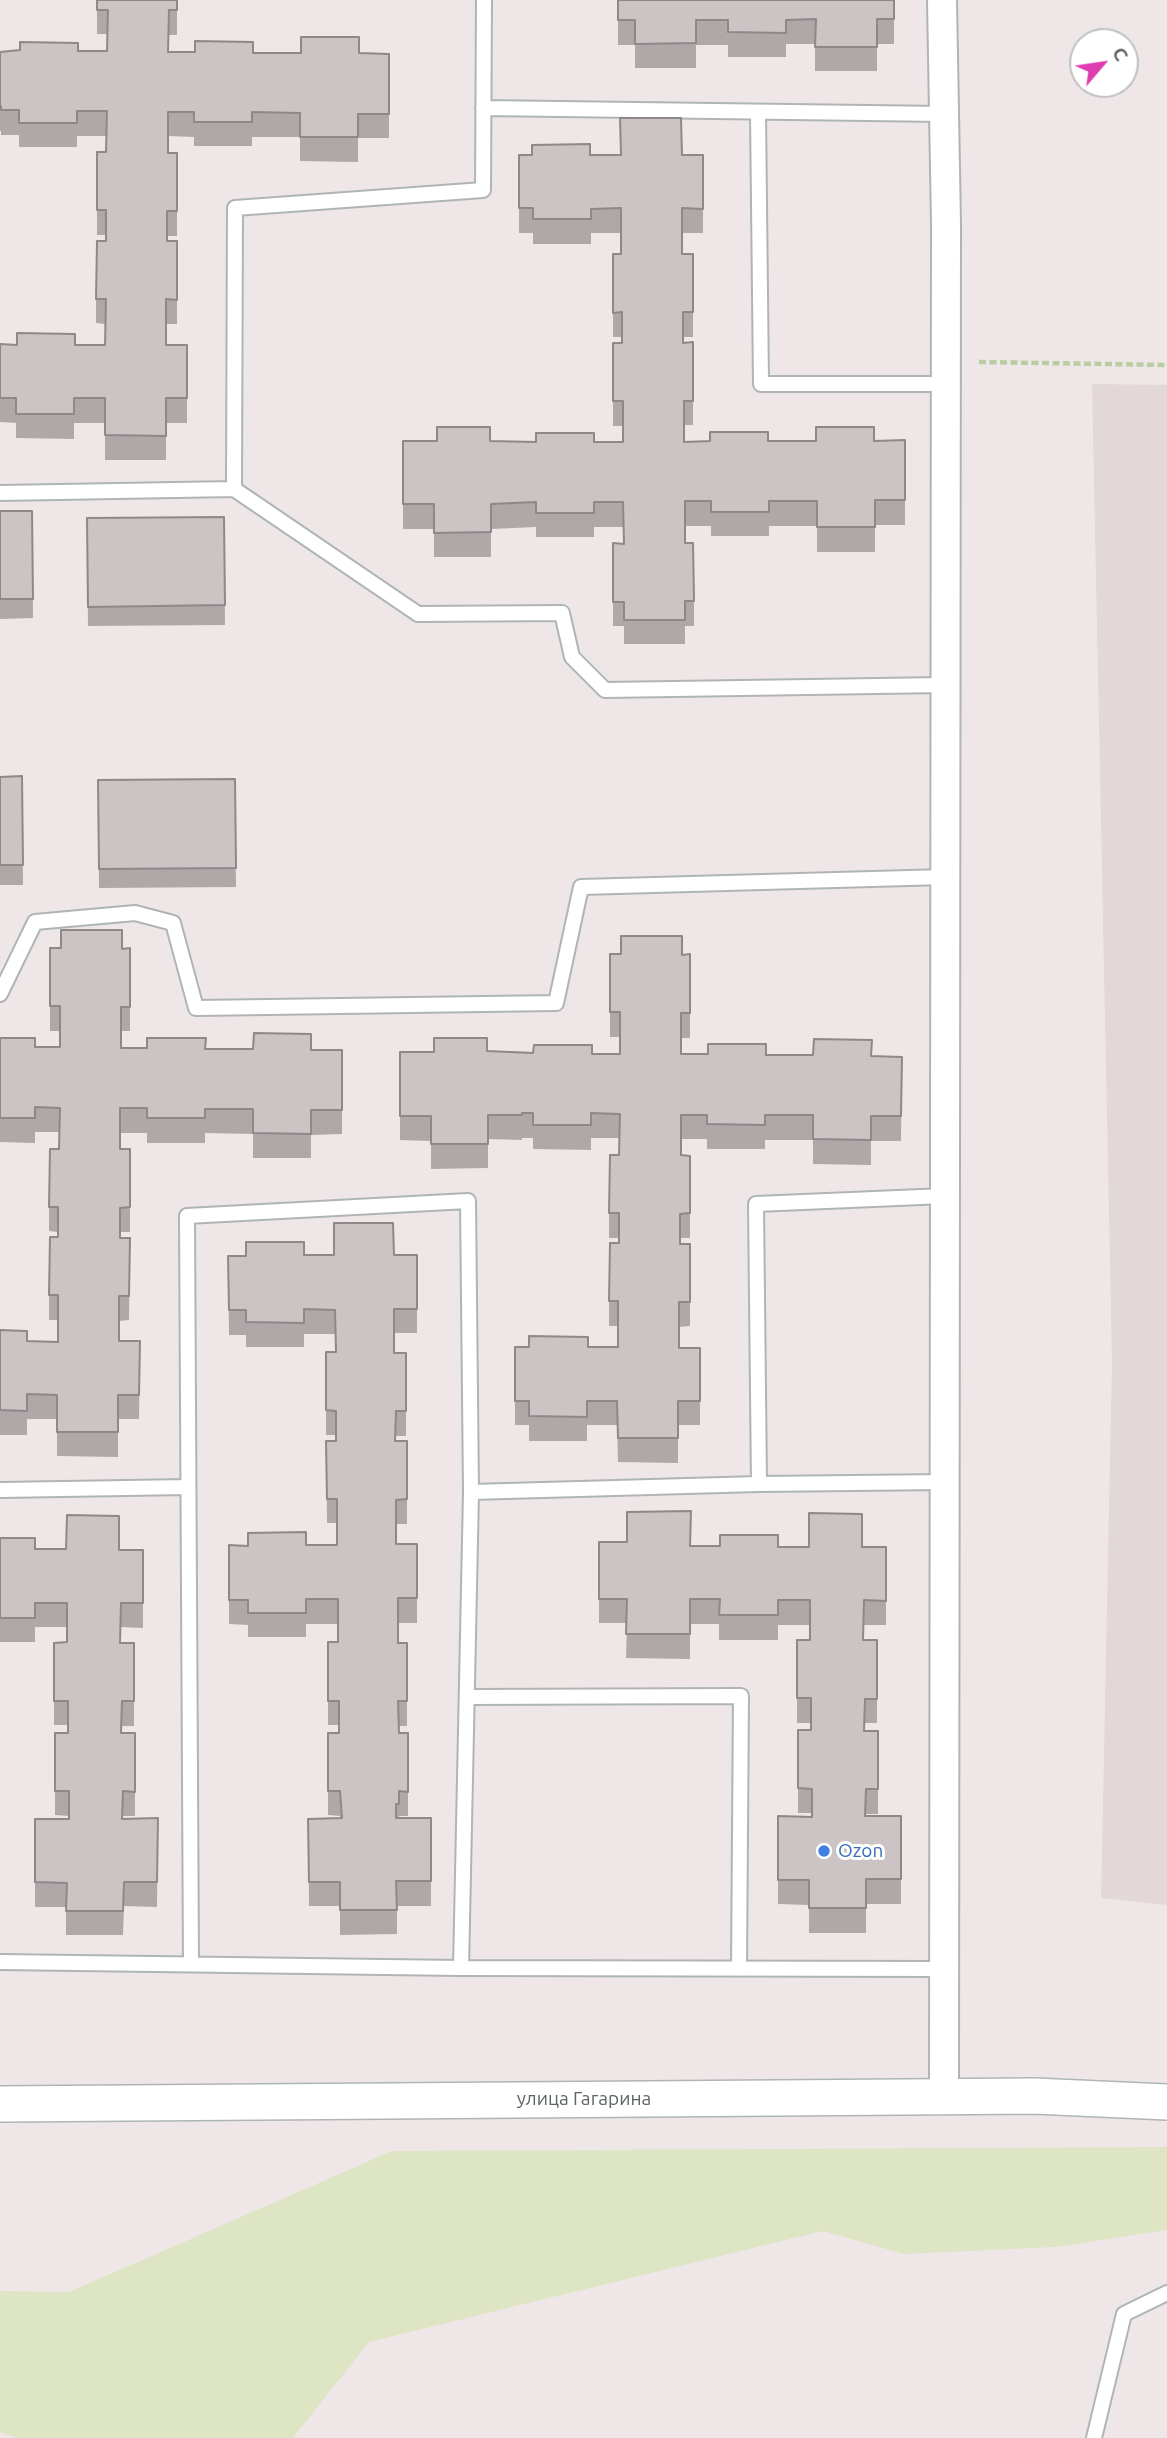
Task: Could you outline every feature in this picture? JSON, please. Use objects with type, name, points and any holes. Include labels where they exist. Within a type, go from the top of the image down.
[{"type":"street","points":[[943,0],[946,373],[944,2096]]},
{"type":"street","name":"улица Гагарина","points":[[0,2104],[944,2096],[1034,2096],[1167,2102]]},
{"type":"lane","points":[[234,489],[235,208],[483,190],[484,0]]},
{"type":"lane","points":[[484,108],[944,114]]},
{"type":"lane","points":[[758,112],[761,384],[946,373]]},
{"type":"lane","points":[[0,493],[234,489],[418,614],[562,613],[572,657],[605,690],[945,684]]},
{"type":"lane","points":[[0,994],[35,922],[135,913],[173,923],[195,1008],[556,1003],[581,887],[945,877]]},
{"type":"lane","points":[[759,1484],[756,1203],[945,1196]]},
{"type":"lane","points":[[191,1964],[187,1216],[468,1201],[471,1492],[461,1968]]},
{"type":"lane","points":[[471,1492],[945,1482]]},
{"type":"lane","points":[[0,1490],[188,1487]]},
{"type":"lane","points":[[467,1697],[741,1696],[739,1969]]},
{"type":"lane","points":[[0,1962],[461,1968],[944,1969]]},
{"type":"lane","points":[[1094,2438],[1124,2314],[1167,2293]]},
{"type":"path","points":[[946,373],[1167,365]]},
{"type":"shaded area","points":[[1092,384],[1167,385],[1167,1905],[1101,1898],[1112,1362]]},
{"type":"green space","points":[[1167,2147],[1167,2230],[1056,2247],[904,2254],[823,2231],[369,2342],[293,2438],[17,2438],[0,2432],[0,2291],[69,2292],[392,2151]]},
{"type":"building","points":[[97,0],[177,0],[177,10],[169,10],[168,52],[195,52],[195,41],[253,42],[253,53],[301,53],[301,37],[359,37],[359,53],[389,54],[389,114],[358,114],[358,137],[300,137],[300,113],[252,112],[252,122],[194,122],[194,112],[168,112],[168,153],[177,153],[177,211],[167,211],[167,241],[177,241],[177,300],[166,299],[166,345],[187,345],[187,398],[166,398],[166,436],[105,435],[105,398],[74,398],[74,414],[16,414],[16,398],[0,398],[0,344],[17,345],[17,333],[75,334],[75,345],[105,345],[106,299],[96,299],[97,241],[106,241],[106,210],[97,210],[97,152],[106,152],[107,111],[77,111],[77,123],[19,123],[19,110],[1,110],[0,106],[0,52],[20,50],[20,42],[78,43],[78,51],[107,51],[108,10],[97,10]]},
{"type":"building","points":[[618,0],[894,0],[894,19],[877,19],[877,47],[815,47],[816,19],[786,20],[786,33],[728,32],[728,20],[696,20],[696,43],[635,44],[635,20],[618,20]]},
{"type":"building","points":[[620,118],[681,118],[682,155],[703,155],[703,209],[682,208],[682,254],[693,254],[693,312],[683,312],[683,343],[693,342],[693,401],[684,401],[684,442],[710,441],[710,432],[768,432],[768,441],[816,441],[816,427],[874,427],[874,441],[905,440],[905,500],[875,500],[875,527],[817,527],[817,501],[769,501],[769,512],[711,512],[711,501],[685,501],[685,543],[693,543],[694,601],[685,601],[685,620],[624,620],[624,602],[613,602],[613,543],[624,544],[623,502],[594,502],[594,513],[536,513],[536,502],[491,504],[491,532],[434,533],[434,504],[403,504],[403,441],[437,441],[437,427],[490,427],[490,441],[536,442],[536,433],[594,433],[594,442],[623,442],[623,401],[613,401],[613,343],[622,343],[622,312],[613,313],[613,254],[621,254],[621,208],[591,209],[591,219],[533,219],[533,208],[519,208],[519,155],[532,155],[532,145],[590,144],[590,155],[621,155]]},
{"type":"building","points":[[0,511],[32,511],[33,599],[0,599]]},
{"type":"building","points":[[224,517],[225,605],[88,607],[87,518]]},
{"type":"building","points":[[22,776],[23,865],[0,865],[0,777]]},
{"type":"building","points":[[235,779],[236,868],[99,869],[98,780]]},
{"type":"building","points":[[61,930],[122,930],[122,949],[130,948],[130,1007],[121,1007],[121,1048],[147,1048],[147,1038],[206,1038],[205,1049],[253,1049],[254,1033],[311,1034],[311,1050],[342,1050],[342,1110],[311,1110],[311,1134],[253,1133],[253,1109],[205,1109],[205,1118],[147,1118],[147,1108],[120,1108],[120,1149],[130,1149],[130,1207],[120,1208],[120,1238],[130,1238],[129,1296],[119,1296],[119,1341],[140,1341],[139,1395],[118,1395],[118,1432],[57,1432],[57,1395],[27,1394],[27,1411],[0,1410],[0,1330],[27,1331],[27,1341],[58,1342],[58,1295],[49,1295],[50,1237],[58,1237],[58,1207],[49,1207],[50,1149],[59,1149],[60,1108],[35,1107],[35,1118],[0,1118],[0,1038],[35,1038],[35,1047],[60,1047],[60,1006],[50,1006],[50,948],[61,948]]},
{"type":"building","points":[[621,936],[682,936],[682,955],[690,954],[690,1013],[681,1013],[681,1054],[708,1054],[708,1044],[766,1044],[766,1055],[813,1055],[814,1039],[872,1040],[871,1056],[902,1057],[901,1116],[871,1116],[871,1140],[813,1139],[813,1115],[765,1115],[765,1125],[707,1124],[707,1115],[681,1115],[681,1155],[690,1156],[690,1213],[680,1214],[680,1244],[690,1244],[690,1302],[679,1302],[679,1348],[700,1348],[700,1401],[678,1401],[678,1438],[618,1438],[617,1401],[587,1401],[587,1417],[529,1416],[529,1401],[515,1401],[515,1347],[529,1347],[529,1336],[588,1337],[588,1347],[618,1347],[618,1301],[609,1301],[610,1243],[619,1243],[619,1213],[609,1213],[610,1155],[619,1155],[620,1114],[591,1113],[591,1125],[533,1125],[533,1113],[488,1115],[488,1144],[431,1144],[431,1116],[400,1116],[400,1052],[434,1052],[434,1038],[487,1038],[487,1051],[533,1053],[534,1045],[592,1045],[592,1054],[620,1054],[620,1012],[610,1012],[610,954],[621,954]]},
{"type":"building","points":[[334,1223],[393,1223],[394,1255],[417,1255],[417,1309],[394,1309],[394,1353],[406,1353],[406,1411],[396,1411],[395,1441],[407,1441],[407,1499],[396,1500],[396,1544],[417,1544],[417,1598],[398,1598],[398,1643],[407,1643],[407,1701],[398,1701],[399,1733],[408,1733],[408,1792],[399,1791],[396,1818],[431,1818],[431,1881],[396,1881],[397,1910],[340,1910],[340,1882],[309,1882],[308,1819],[342,1818],[340,1791],[328,1791],[328,1733],[339,1733],[339,1701],[328,1701],[328,1642],[338,1642],[338,1599],[306,1599],[306,1613],[248,1613],[248,1600],[229,1600],[229,1545],[248,1546],[248,1533],[306,1532],[306,1545],[337,1545],[337,1499],[327,1499],[326,1441],[336,1441],[336,1411],[326,1410],[326,1352],[336,1352],[335,1310],[304,1309],[304,1323],[246,1322],[246,1310],[229,1310],[228,1256],[246,1256],[246,1242],[304,1242],[304,1255],[334,1255]]},
{"type":"building","points":[[691,1511],[690,1546],[720,1546],[720,1535],[778,1535],[778,1547],[809,1547],[809,1513],[862,1514],[862,1547],[886,1547],[886,1601],[864,1600],[863,1640],[877,1640],[877,1699],[865,1699],[864,1731],[878,1731],[878,1789],[866,1789],[865,1816],[901,1816],[901,1879],[866,1879],[866,1908],[809,1908],[809,1880],[778,1880],[778,1816],[812,1817],[812,1789],[798,1788],[798,1730],[811,1730],[811,1698],[797,1698],[797,1640],[810,1640],[810,1600],[778,1600],[778,1615],[719,1615],[720,1599],[690,1599],[690,1634],[626,1634],[627,1599],[599,1599],[599,1542],[627,1542],[627,1512]]},
{"type":"building","points":[[67,1515],[119,1516],[119,1550],[143,1550],[143,1603],[121,1603],[120,1643],[134,1643],[134,1701],[122,1701],[121,1733],[135,1733],[135,1792],[123,1791],[122,1819],[158,1818],[157,1882],[124,1882],[123,1911],[66,1911],[67,1883],[35,1882],[35,1819],[69,1819],[69,1791],[55,1791],[55,1733],[68,1733],[68,1701],[54,1701],[54,1643],[67,1642],[67,1603],[35,1603],[35,1618],[0,1618],[0,1538],[35,1538],[35,1549],[66,1549]]},
{"type":"place","name":"Ozon","points":[[824,1851]]}]
